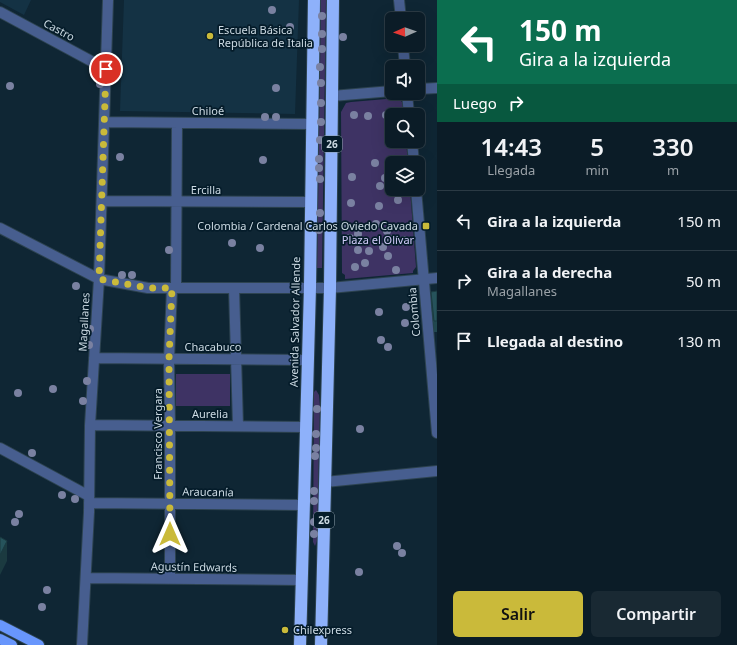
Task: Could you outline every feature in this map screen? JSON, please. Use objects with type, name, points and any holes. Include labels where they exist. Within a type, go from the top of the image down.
[{"type":"highway","name":"Avenida Salvador Allende","points":[[300,645],[310,287],[314,0]]},
{"type":"highway","name":"26","points":[[321,645],[330,288],[333,0]]},
{"type":"main road","points":[[0,626],[38,645]]},
{"type":"main road","points":[[0,639],[12,645]]},
{"type":"street","name":"Magallanes","points":[[82,645],[89,499],[90,425],[99,279],[108,0]]},
{"type":"street","points":[[399,0],[400,12]]},
{"type":"street","name":"Castro","points":[[0,12],[106,69]]},
{"type":"street","points":[[425,89],[437,88]]},
{"type":"street","points":[[332,96],[385,92]]},
{"type":"street","name":"Chiloé","points":[[104,122],[312,124]]},
{"type":"street","name":"Francisco Vergara","points":[[170,579],[169,359],[174,288],[177,123]]},
{"type":"street","name":"Colombia","points":[[417,196],[437,433]]},
{"type":"street","name":"Ercilla","points":[[102,201],[311,202]]},
{"type":"street","points":[[0,228],[99,279],[148,288],[330,288],[437,278]]},
{"type":"street","points":[[234,288],[238,426]]},
{"type":"street","name":"Chacabuco","points":[[94,358],[308,360]]},
{"type":"street","name":"Aurelia","points":[[90,425],[306,427]]},
{"type":"street","points":[[0,448],[89,499]]},
{"type":"street","points":[[325,482],[437,471]]},
{"type":"street","name":"Araucanía","points":[[89,499],[170,503],[304,505]]},
{"type":"street","name":"Agustín Edwards","points":[[86,578],[302,580]]},
{"type":"shaded area","points":[[0,0],[31,0],[24,15],[0,2]]},
{"type":"shaded area","name":"Escuela Básica República de Italia","points":[[124,0],[299,0],[295,114],[120,111]]},
{"type":"green space","points":[[321,0],[326,0],[322,268],[317,268]]},
{"type":"green space","name":"Plaza el Olívar","points":[[385,99],[400,100],[403,103],[403,108],[385,108],[385,148],[407,148],[407,156],[385,156],[385,196],[411,196],[416,267],[413,273],[345,279],[345,275],[342,273],[341,112],[346,103]]},
{"type":"green space","points":[[176,374],[230,374],[230,406],[176,406]]},
{"type":"green space","points":[[316,390],[319,395],[320,407],[317,541],[315,546],[313,542],[314,392]]},
{"type":"building","points":[[437,291],[437,321],[434,321],[431,292]]},
{"type":"building","points":[[0,537],[7,541],[0,555]]},
{"type":"place","name":"Escuela Básica República de Italia","points":[[210,36]]},
{"type":"place","name":"Colombia / Cardenal Carlos Oviedo Cavada","points":[[426,226]]},
{"type":"place","name":"Chilexpress","points":[[285,630]]},
{"type":"route","points":[[106,69],[99,279],[148,288],[172,288],[169,359],[170,534]]}]
